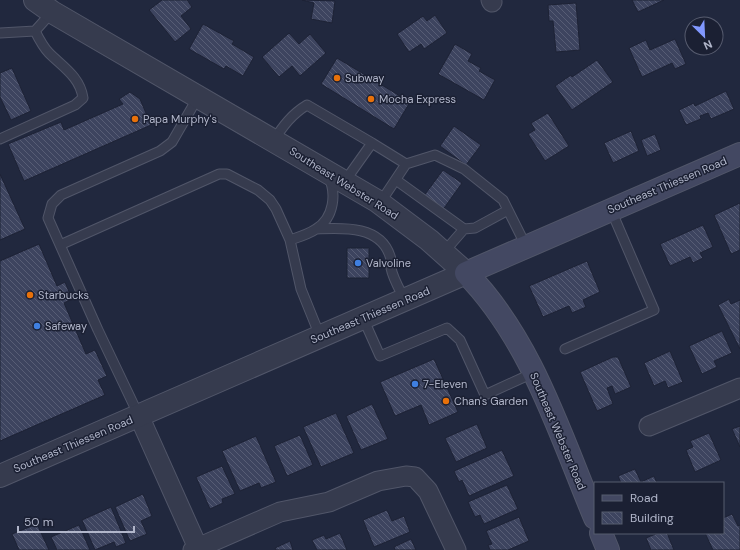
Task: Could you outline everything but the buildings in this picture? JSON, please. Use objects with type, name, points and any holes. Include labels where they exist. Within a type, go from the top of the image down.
[{"type":"main road","name":"Southeast Thiessen Road","points":[[466,273],[740,154]]},
{"type":"main road","name":"Southeast Webster Road","points":[[466,273],[491,300],[519,344],[533,373],[594,516]]},
{"type":"main road","points":[[601,534],[608,550]]},
{"type":"street","name":"Southeast Webster Road","points":[[43,6],[380,203],[444,252],[466,273]]},
{"type":"street","name":"Southeast Thiessen Road","points":[[0,476],[466,273]]},
{"type":"street","points":[[649,426],[740,388]]},
{"type":"street","points":[[139,416],[196,549],[280,512],[329,502],[378,481],[395,476],[415,477],[428,491],[456,550]]},
{"type":"lane","points":[[0,139],[75,105],[82,98],[81,86],[69,71],[48,52],[35,31],[43,6]]},
{"type":"lane","points":[[0,33],[35,31]]},
{"type":"lane","points":[[139,416],[98,330],[48,218],[52,204],[60,195],[160,151],[172,142],[199,96]]},
{"type":"lane","points":[[274,140],[286,121],[297,111],[307,105],[406,164]]},
{"type":"lane","points":[[345,182],[372,143]]},
{"type":"lane","points":[[380,203],[406,164],[435,155],[464,169],[503,200],[526,246]]},
{"type":"lane","points":[[317,229],[331,210],[332,184],[325,170]]},
{"type":"lane","points":[[60,246],[219,174],[227,174],[258,190],[270,200],[290,240],[301,289],[320,336]]},
{"type":"lane","points":[[396,180],[464,229],[475,228],[508,210]]},
{"type":"lane","points":[[565,349],[654,310],[611,210]]},
{"type":"lane","points":[[290,240],[317,229],[348,228],[371,235],[383,244],[391,256],[391,269],[405,300]]},
{"type":"lane","points":[[444,252],[464,229]]},
{"type":"lane","points":[[362,318],[380,356],[447,328],[460,340],[485,395],[533,373]]},
{"type":"place","name":"Subway","points":[[337,78]]},
{"type":"place","name":"Mocha Express","points":[[371,99]]},
{"type":"place","name":"Papa Murphy's","points":[[135,119]]},
{"type":"place","name":"Valvoline","points":[[358,263]]},
{"type":"place","name":"Starbucks","points":[[30,295]]},
{"type":"place","name":"Safeway","points":[[37,326]]},
{"type":"place","name":"7-Eleven","points":[[415,384]]},
{"type":"place","name":"Chan's Garden","points":[[446,401]]}]
